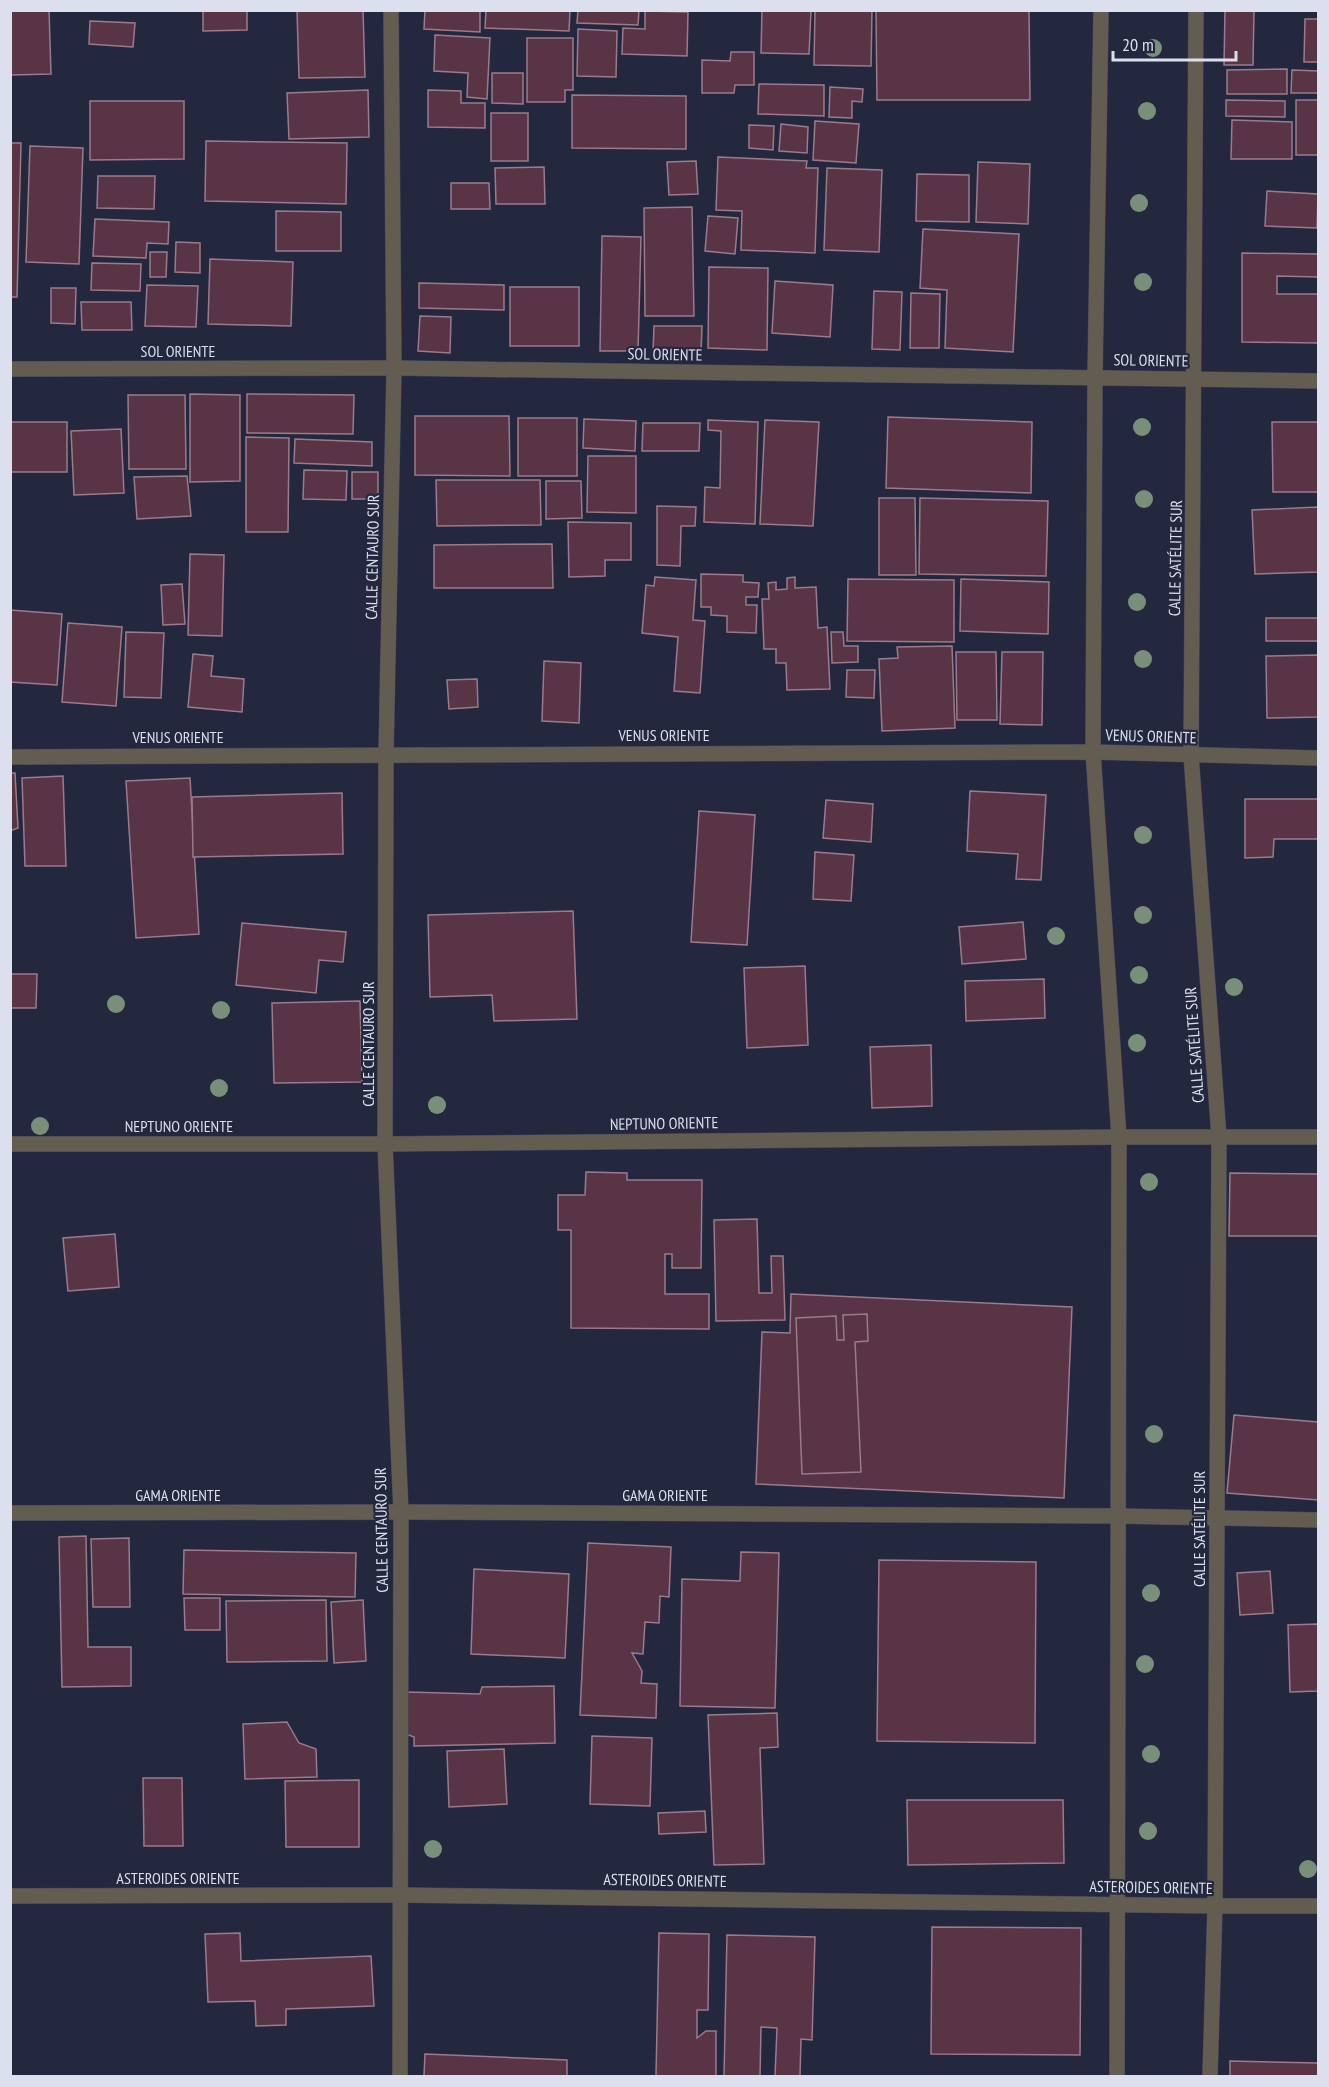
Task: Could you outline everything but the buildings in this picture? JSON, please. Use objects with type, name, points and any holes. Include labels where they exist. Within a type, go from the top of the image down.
[{"type":"street","name":"CALLE CENTAURO SUR","points":[[391,10],[394,368],[386,754],[385,1144],[401,1512],[400,2076]]},
{"type":"street","points":[[1101,10],[1095,377],[1093,752],[1119,1137],[1117,2076]]},
{"type":"street","name":"CALLE SATÉLITE SUR","points":[[1197,10],[1191,755],[1219,1137],[1215,1906],[1210,2076]]},
{"type":"street","name":"SOL ORIENTE","points":[[10,369],[394,368],[1318,381]]},
{"type":"street","name":"VENUS ORIENTE","points":[[10,756],[1093,752],[1318,758]]},
{"type":"street","name":"NEPTUNO ORIENTE","points":[[10,1144],[385,1144],[1318,1137]]},
{"type":"street","name":"GAMA ORIENTE","points":[[10,1514],[401,1512],[1118,1516],[1318,1520]]},
{"type":"street","name":"ASTEROIDES ORIENTE","points":[[10,1896],[399,1895],[1318,1906]]}]
